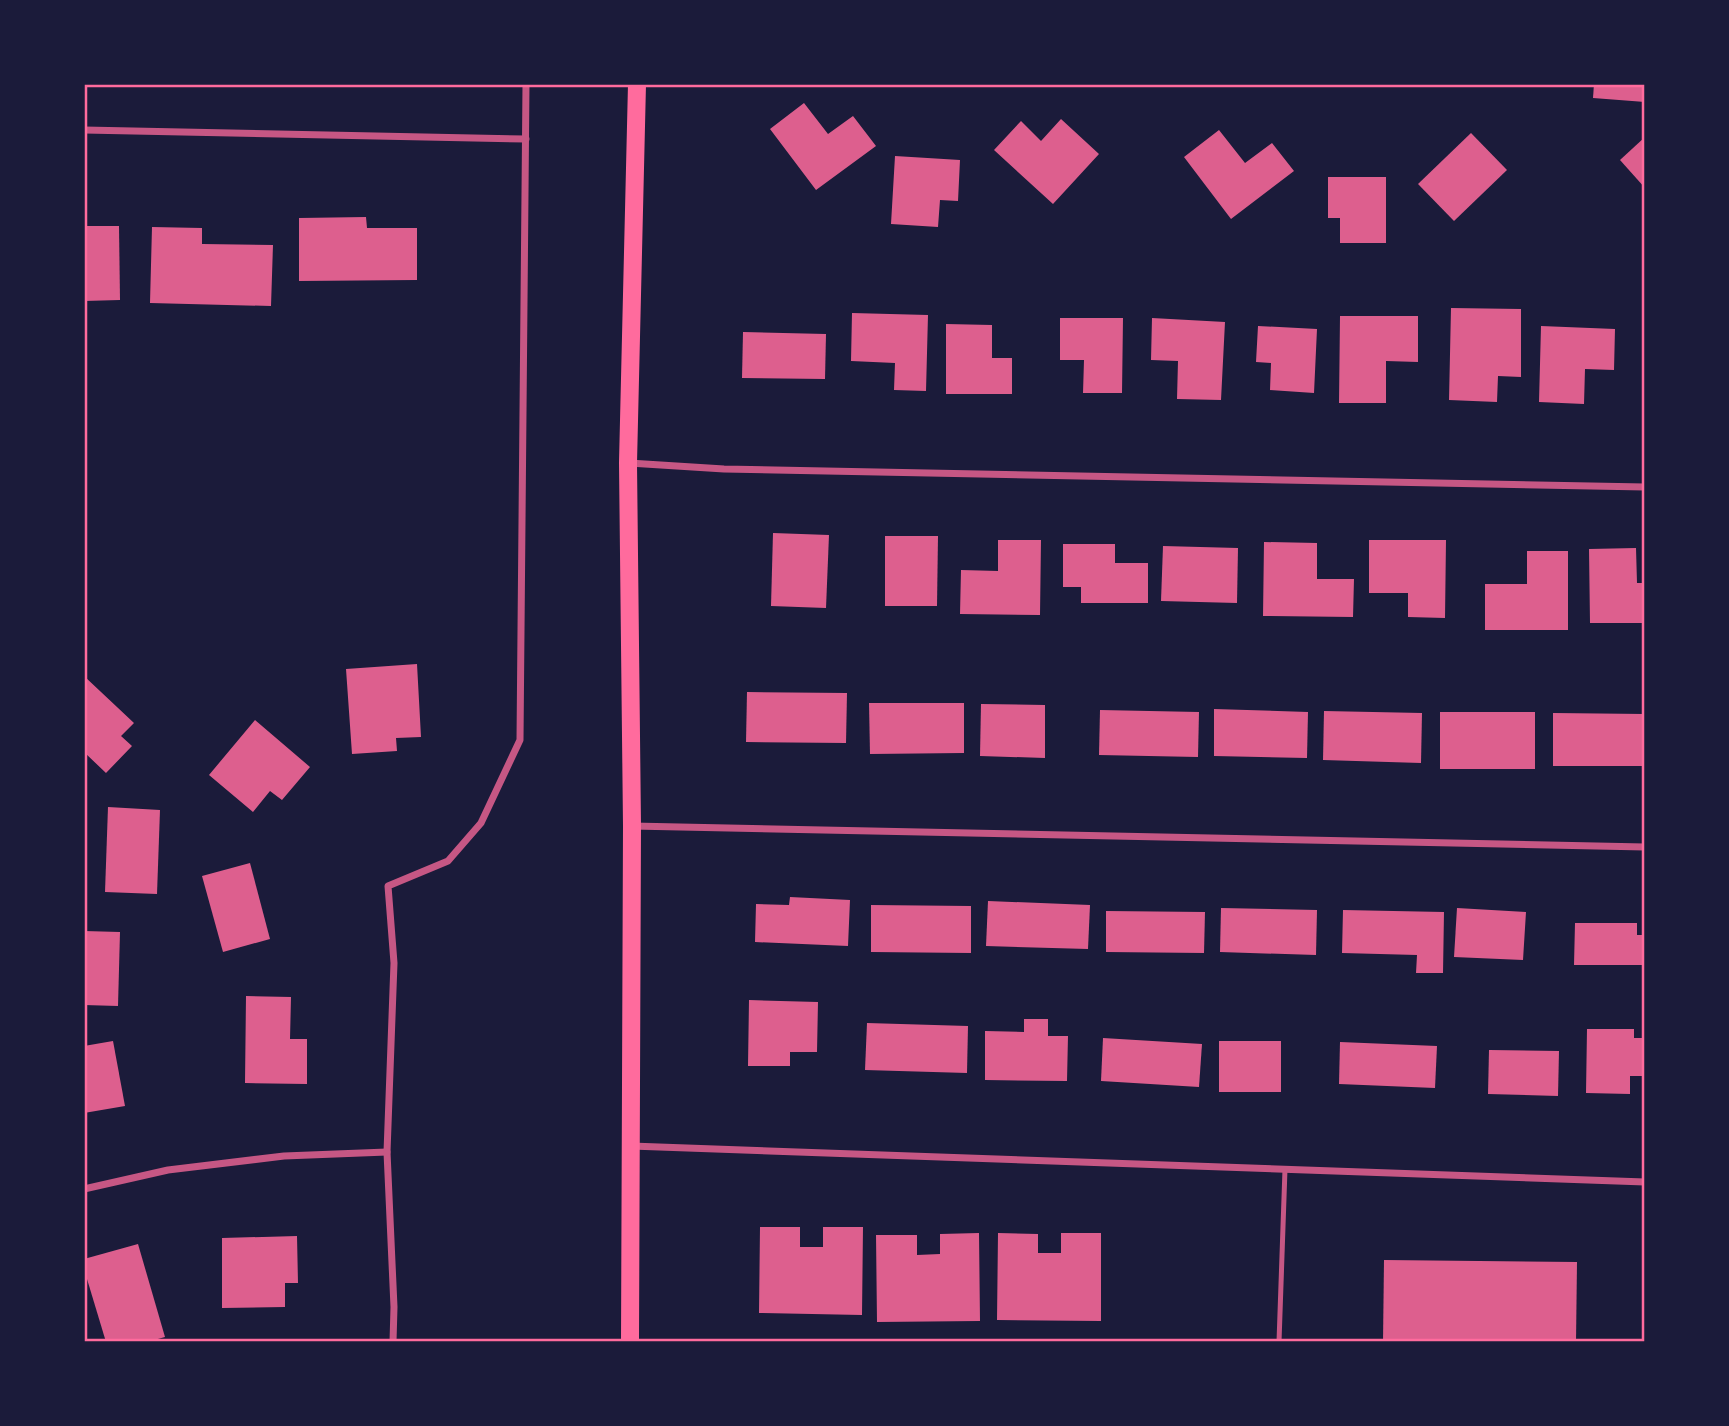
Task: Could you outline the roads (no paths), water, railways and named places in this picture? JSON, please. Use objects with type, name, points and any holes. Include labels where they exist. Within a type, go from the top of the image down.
[{"type":"main road","points":[[630,1342],[632,826],[628,463],[637,84]]},
{"type":"street","points":[[393,1342],[394,1307],[387,1152],[394,963],[388,886],[448,861],[481,823],[520,740],[526,84]]},
{"type":"street","points":[[84,130],[526,139]]},
{"type":"street","points":[[628,463],[724,469],[1645,488]]},
{"type":"street","points":[[632,826],[1645,847]]},
{"type":"street","points":[[631,1146],[1645,1182]]},
{"type":"street","points":[[84,1189],[168,1170],[284,1156],[387,1152]]},
{"type":"lane","points":[[1279,1342],[1285,1169]]}]
